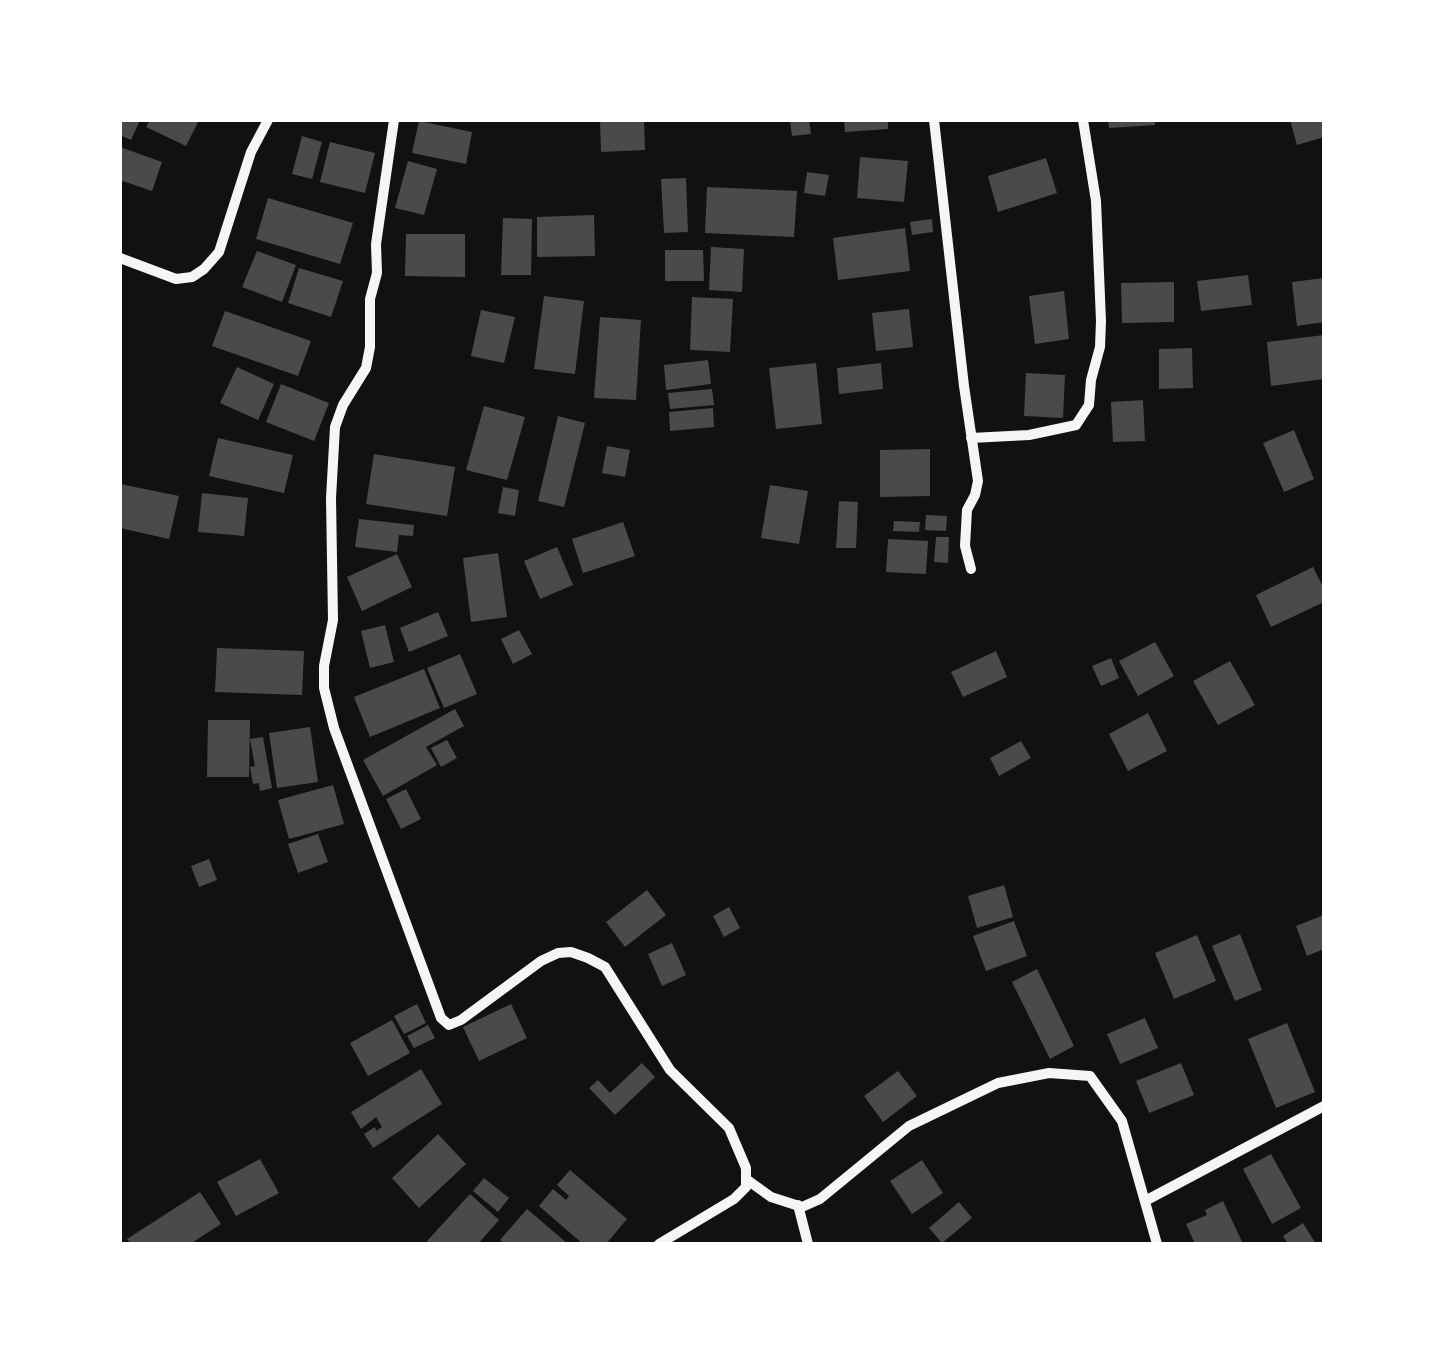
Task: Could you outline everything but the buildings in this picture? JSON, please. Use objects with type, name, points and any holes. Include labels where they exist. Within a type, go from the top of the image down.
[{"type":"street","points":[[120,258],[176,280],[192,277],[204,269],[219,252],[251,152],[268,120]]},
{"type":"street","points":[[394,120],[376,244],[377,272],[370,300],[366,368],[343,405],[335,427],[331,498],[333,620],[324,688],[334,728],[441,1018],[449,1025],[461,1020],[558,952],[588,958],[605,967],[670,1070],[729,1128],[746,1168],[746,1188],[659,1244]]},
{"type":"street","points":[[934,120],[978,480],[968,510],[965,546],[970,569]]},
{"type":"street","points":[[972,438],[1030,435],[1076,424],[1089,404],[1101,321],[1096,202],[1083,120]]},
{"type":"street","points":[[746,1179],[771,1197],[802,1207],[820,1199],[910,1126],[998,1083],[1049,1073],[1090,1076],[1122,1121],[1157,1244]]},
{"type":"street","points":[[1145,1201],[1324,1106]]},
{"type":"street","points":[[798,1206],[808,1244]]}]
